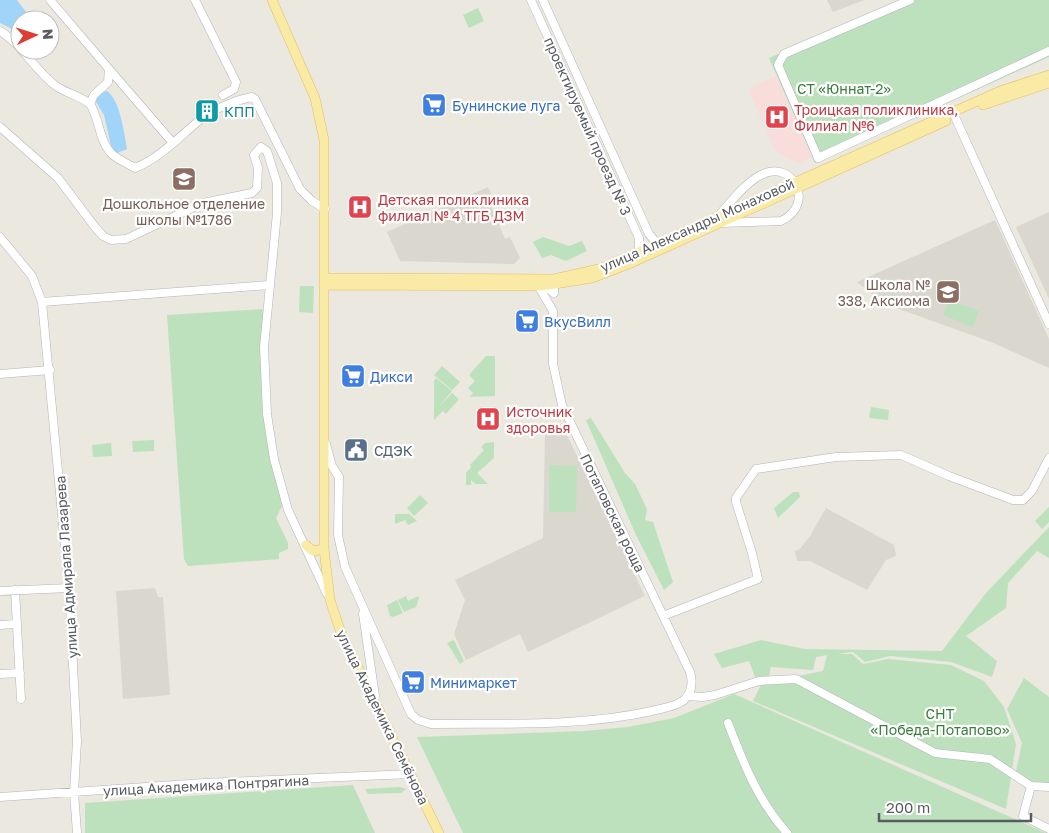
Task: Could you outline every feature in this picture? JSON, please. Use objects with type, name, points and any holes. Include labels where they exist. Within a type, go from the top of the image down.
[{"type":"main road","name":"улица Академика Семёнова","points":[[272,0],[300,60],[320,117],[326,158],[324,548],[330,600],[341,633],[439,833]]},
{"type":"main road","name":"улица Александры Монаховой","points":[[325,281],[578,282],[608,272],[717,220],[1000,92],[1049,75]]},
{"type":"main road","name":"улица Александры Монаховой","points":[[796,185],[1003,97],[1049,83]]},
{"type":"main road","name":"улица Александры Монаховой","points":[[554,282],[599,269],[717,220]]},
{"type":"main road","points":[[306,545],[313,551],[324,548]]},
{"type":"street","points":[[50,0],[78,36],[176,141]]},
{"type":"street","points":[[195,0],[236,82],[234,89],[223,95]]},
{"type":"street","name":"проектируемый проезд № 3","points":[[531,0],[639,238],[639,252]]},
{"type":"street","name":"проектируемый проезд № 3","points":[[543,0],[649,234],[655,241],[663,242]]},
{"type":"street","points":[[910,0],[784,54],[778,65],[818,158],[1049,51]]},
{"type":"street","points":[[0,31],[9,36],[56,86],[80,96],[90,104],[97,116],[105,146],[114,156],[135,168],[144,164],[176,141],[202,118],[217,110],[253,97],[300,189],[306,196],[325,209]]},
{"type":"street","points":[[90,104],[94,95],[108,82],[109,69]]},
{"type":"street","points":[[955,117],[1049,324]]},
{"type":"street","points":[[0,139],[3,129]]},
{"type":"street","name":"улица Академика Семёнова","points":[[3,129],[58,178],[94,227],[103,236],[111,240],[126,239],[203,203],[254,191],[257,188],[258,168],[254,155],[261,147],[267,151],[277,184],[277,213],[264,347],[267,414],[274,459],[282,489],[294,523],[306,545],[330,600]]},
{"type":"street","points":[[778,172],[785,174],[796,185],[797,206],[788,217],[781,221],[717,220],[760,175],[778,172]]},
{"type":"street","name":"улица Адмирала Лазарева","points":[[0,237],[32,276],[42,302],[50,370],[69,588],[77,741],[74,792],[77,833]]},
{"type":"street","name":"Потаповская роща","points":[[554,282],[554,294],[534,278],[553,311],[553,364],[558,393],[568,419],[691,675],[692,685],[687,696]]},
{"type":"street","points":[[42,302],[269,285]]},
{"type":"street","points":[[0,374],[50,370]]},
{"type":"street","points":[[324,430],[330,459],[339,478],[339,544],[347,572],[411,714],[418,720],[428,724],[584,722],[667,707],[680,702],[687,696],[709,696],[760,681],[796,679],[935,753],[990,759],[1031,786],[1049,787]]},
{"type":"street","points":[[663,616],[758,579],[752,552],[736,502],[736,498],[756,469],[836,457],[901,455],[1004,496],[1023,500],[1032,491],[1049,458]]},
{"type":"street","points":[[0,590],[69,588]]},
{"type":"street","points":[[15,590],[21,699]]},
{"type":"street","points":[[361,604],[372,687],[380,712]]},
{"type":"street","points":[[0,625],[17,624]]},
{"type":"street","points":[[367,641],[369,636],[374,635],[377,638]]},
{"type":"street","points":[[0,674],[20,673]]},
{"type":"street","points":[[728,723],[749,777],[762,800],[787,833]]},
{"type":"street","name":"улица Академика Понтрягина","points":[[0,797],[204,783],[411,774]]},
{"type":"street","points":[[1031,786],[1023,816],[1049,829]]},
{"type":"shaded area","points":[[827,0],[864,0],[833,12]]},
{"type":"shaded area","name":"Троицкая поликлиника, Филиал №6","points":[[776,76],[812,157],[799,163],[776,152],[748,89]]},
{"type":"shaded area","points":[[488,187],[494,201],[489,203],[505,239],[510,237],[520,258],[514,264],[400,261],[387,232]]},
{"type":"shaded area","points":[[1049,212],[1049,299],[1016,227]]},
{"type":"shaded area","name":"Школа № 338, Аксиома","points":[[995,220],[1049,339],[1049,368],[991,342],[885,304],[857,282]]},
{"type":"shaded area","points":[[562,425],[645,596],[528,652],[520,634],[466,660],[454,634],[465,600],[455,580],[543,538],[545,433]]},
{"type":"shaded area","points":[[826,508],[894,545],[896,556],[886,560],[867,590],[810,561],[797,561],[795,551],[800,549],[810,536]]},
{"type":"shaded area","points":[[155,588],[158,597],[163,597],[170,695],[123,699],[116,591]]},
{"type":"green space","name":"СТ «Юннат-2»","points":[[902,0],[1049,0],[1049,57],[815,163],[769,58]]},
{"type":"green space","points":[[478,8],[484,21],[469,28],[463,15]]},
{"type":"green space","points":[[543,237],[569,246],[582,241],[587,251],[566,261],[551,255],[542,258],[533,242]]},
{"type":"green space","points":[[300,286],[314,286],[313,313],[299,312]]},
{"type":"green space","points":[[949,300],[979,311],[973,327],[943,315]]},
{"type":"green space","points":[[262,309],[264,314],[271,458],[283,504],[276,518],[288,543],[288,549],[279,553],[279,559],[188,566],[184,559],[167,315]]},
{"type":"green space","points":[[486,356],[495,356],[495,396],[470,397],[473,393],[468,388],[475,381],[469,375]]},
{"type":"green space","points":[[442,366],[460,382],[452,390],[434,375]]},
{"type":"green space","points":[[436,378],[452,391],[438,408],[452,393],[459,399],[446,414],[443,411],[434,420],[434,381]]},
{"type":"green space","points":[[871,407],[889,410],[888,420],[869,418]]},
{"type":"green space","points":[[591,418],[625,473],[635,484],[647,509],[645,520],[653,522],[673,582],[664,590],[636,535],[586,420]]},
{"type":"green space","points":[[154,440],[154,451],[133,452],[132,441]]},
{"type":"green space","points":[[494,442],[494,458],[477,473],[488,484],[476,484],[471,480],[471,485],[466,485],[466,473],[471,467],[470,465],[484,450],[481,447],[485,443]]},
{"type":"green space","points":[[111,443],[112,456],[93,457],[92,445]]},
{"type":"green space","points":[[549,465],[577,466],[576,512],[549,512]]},
{"type":"green space","points":[[793,492],[799,492],[800,497],[778,518],[774,508]]},
{"type":"green space","points":[[420,495],[428,503],[414,516],[407,508]]},
{"type":"green space","points":[[1049,507],[1049,522],[1042,529],[1035,521]]},
{"type":"green space","points":[[395,514],[409,514],[417,521],[408,525],[405,520],[395,524]]},
{"type":"green space","name":"СНТ «Победа-Потапово»","points":[[1049,527],[1049,558],[1037,551],[1008,583],[1006,608],[966,636],[997,661],[992,677],[951,662],[890,656],[865,662],[853,652],[837,654],[852,654],[863,664],[888,659],[951,665],[984,681],[1004,707],[1016,744],[1006,809],[753,701],[762,683],[823,671],[827,655],[816,657],[813,670],[771,667],[769,676],[755,677],[749,661],[722,668],[714,654],[761,640],[805,649],[942,651],[986,593]]},
{"type":"green space","points":[[406,596],[408,601],[418,596],[419,598],[416,607],[404,612],[398,600]]},
{"type":"green space","points":[[397,600],[403,613],[393,617],[390,616],[387,605]]},
{"type":"green space","points":[[454,640],[464,661],[460,664],[447,643]]},
{"type":"green space","points":[[1024,678],[1049,697],[1049,783],[1014,781],[1022,743],[1007,709]]},
{"type":"green space","points":[[734,694],[1046,833],[463,833],[417,737],[584,731],[628,727],[674,718]]},
{"type":"green space","points":[[353,785],[375,833],[85,833],[85,803]]},
{"type":"green space","points":[[400,787],[406,789],[401,793],[368,794],[365,789]]},
{"type":"water","points":[[0,0],[17,0],[24,10],[10,10],[10,28],[0,23]]},
{"type":"water","points":[[107,91],[115,101],[118,109],[127,149],[117,153],[111,146],[104,115],[95,100],[97,95]]},
{"type":"place","name":"Бунинские луга","points":[[434,105]]},
{"type":"place","name":"КПП","points":[[207,111]]},
{"type":"place","name":"Троицкая поликлиника, Филиал №6","points":[[777,117]]},
{"type":"place","name":"Дошкольное отделение школы №1786","points":[[184,179]]},
{"type":"place","name":"Детская поликлиника филиал № 4 ТГБ ДЗМ","points":[[360,207]]},
{"type":"place","name":"Школа № 338, Аксиома","points":[[948,292]]},
{"type":"place","name":"ВкусВилл","points":[[527,321]]},
{"type":"place","name":"Дикси","points":[[353,376]]},
{"type":"place","name":"Источник здоровья","points":[[488,419]]},
{"type":"place","name":"СДЭК","points":[[356,450]]},
{"type":"place","name":"Минимаркет","points":[[413,682]]}]
